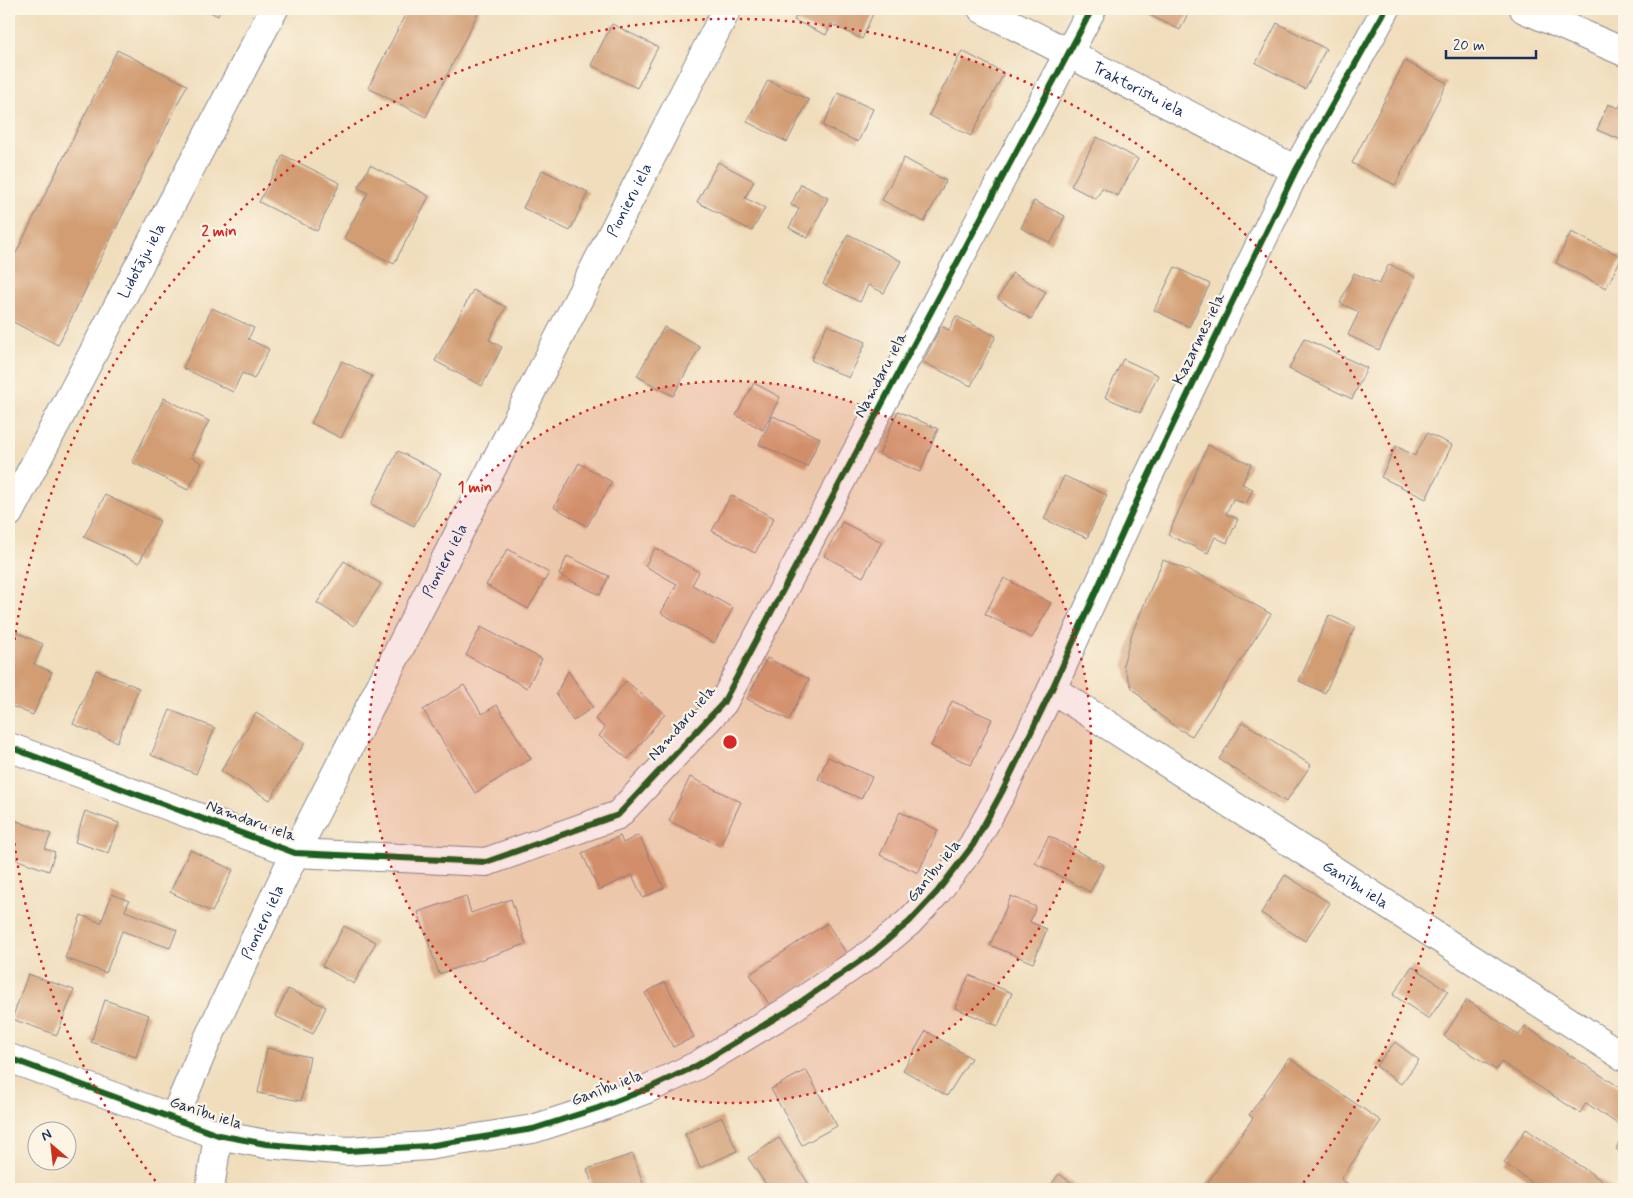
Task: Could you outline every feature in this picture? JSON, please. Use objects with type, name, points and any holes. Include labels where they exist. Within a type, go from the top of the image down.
[{"type":"street","name":"Lidotāju iela","points":[[9,513],[274,9]]},
{"type":"street","name":"Pionieru iela","points":[[174,1118],[206,1043],[295,853],[727,9]]},
{"type":"street","name":"Traktoristu iela","points":[[982,9],[1296,170]]},
{"type":"street","name":"Namdaru iela","points":[[9,747],[295,853],[486,862],[618,814],[723,703],[1092,9]]},
{"type":"street","name":"Kazarmes iela","points":[[1052,689],[1145,484],[1296,170],[1386,9]]},
{"type":"street","points":[[1524,9],[1624,52]]},
{"type":"street","name":"Ganību iela","points":[[9,1058],[218,1135],[266,1144],[348,1151],[428,1146],[533,1129],[606,1105],[647,1089],[696,1066],[789,1010],[873,952],[910,922],[937,892],[973,845],[1003,790],[1052,689],[1624,1057]]},
{"type":"street","points":[[210,1189],[218,1135]]},
{"type":"building","points":[[204,9],[221,9],[218,16]]},
{"type":"building","points":[[408,9],[480,9],[426,117],[368,88]]},
{"type":"building","points":[[800,9],[875,9],[862,39],[831,24],[826,35],[794,20]]},
{"type":"building","points":[[1137,9],[1190,9],[1180,30]]},
{"type":"building","points":[[1277,23],[1326,49],[1305,89],[1256,63]]},
{"type":"building","points":[[612,24],[658,47],[637,88],[591,65]]},
{"type":"building","points":[[117,50],[187,85],[58,345],[9,320],[9,267]]},
{"type":"building","points":[[962,51],[1004,73],[971,136],[929,115]]},
{"type":"building","points":[[1405,61],[1447,83],[1395,185],[1352,163]]},
{"type":"building","points":[[768,80],[809,100],[787,142],[747,122]]},
{"type":"building","points":[[838,93],[873,109],[858,142],[823,126]]},
{"type":"building","points":[[1624,95],[1624,141],[1597,130],[1608,104],[1619,108]]},
{"type":"building","points":[[1097,137],[1138,159],[1118,196],[1102,188],[1096,199],[1071,186]]},
{"type":"building","points":[[283,155],[340,183],[317,231],[259,202]]},
{"type":"building","points":[[904,158],[946,181],[924,222],[882,200]]},
{"type":"building","points":[[718,162],[754,181],[745,198],[765,208],[752,231],[697,202]]},
{"type":"building","points":[[370,165],[429,196],[394,264],[344,238],[368,193],[358,188]]},
{"type":"building","points":[[542,170],[588,192],[570,231],[523,208]]},
{"type":"building","points":[[801,184],[828,198],[808,238],[789,228],[799,209],[791,205]]},
{"type":"building","points":[[1034,201],[1065,216],[1051,243],[1021,228]]},
{"type":"building","points":[[1571,232],[1622,257],[1606,288],[1556,263]]},
{"type":"building","points":[[848,234],[901,261],[884,293],[868,285],[860,302],[823,284]]},
{"type":"building","points":[[1389,264],[1415,277],[1379,350],[1348,335],[1359,312],[1340,303],[1354,273],[1379,284]]},
{"type":"building","points":[[1175,267],[1210,284],[1189,327],[1154,310]]},
{"type":"building","points":[[1012,273],[1046,292],[1031,319],[998,299]]},
{"type":"building","points":[[473,290],[506,307],[489,340],[502,347],[482,386],[435,361]]},
{"type":"building","points":[[212,308],[254,328],[248,339],[269,349],[254,379],[242,373],[233,392],[183,368]]},
{"type":"building","points":[[956,316],[996,336],[971,386],[923,362],[941,326],[949,330]]},
{"type":"building","points":[[827,325],[866,342],[849,378],[811,360]]},
{"type":"building","points":[[664,327],[700,347],[673,396],[637,376]]},
{"type":"building","points":[[1304,338],[1367,368],[1352,399],[1289,369]]},
{"type":"building","points":[[1123,359],[1158,375],[1140,413],[1105,397]]},
{"type":"building","points":[[342,361],[372,376],[341,438],[311,423]]},
{"type":"building","points":[[754,383],[780,397],[763,430],[736,415]]},
{"type":"building","points":[[164,398],[209,421],[191,457],[202,463],[188,490],[132,462]]},
{"type":"building","points":[[898,411],[938,429],[920,472],[879,454]]},
{"type":"building","points":[[773,416],[820,438],[807,467],[759,444]]},
{"type":"building","points":[[1427,433],[1452,445],[1426,499],[1381,477],[1396,446],[1415,456]]},
{"type":"building","points":[[1208,445],[1251,464],[1242,484],[1253,489],[1246,504],[1233,499],[1226,514],[1238,519],[1227,543],[1215,537],[1208,553],[1168,535]]},
{"type":"building","points":[[398,451],[441,473],[414,526],[371,504]]},
{"type":"building","points":[[579,463],[612,482],[587,526],[554,507]]},
{"type":"building","points":[[1064,476],[1107,495],[1087,538],[1044,519]]},
{"type":"building","points":[[105,495],[160,521],[139,563],[84,537]]},
{"type":"building","points":[[731,495],[774,518],[755,553],[712,531]]},
{"type":"building","points":[[842,522],[882,542],[863,577],[824,556]]},
{"type":"building","points":[[655,548],[699,572],[692,585],[733,608],[714,643],[661,613],[677,584],[645,566]]},
{"type":"building","points":[[508,549],[549,573],[528,609],[486,585]]},
{"type":"building","points":[[567,556],[609,576],[600,595],[559,575]]},
{"type":"building","points":[[1163,560],[1209,579],[1271,614],[1192,736],[1177,728],[1156,712],[1132,688],[1123,665],[1132,633]]},
{"type":"building","points":[[344,561],[381,584],[354,626],[317,603]]},
{"type":"building","points":[[1004,578],[1051,603],[1032,638],[985,614]]},
{"type":"building","points":[[1329,615],[1355,627],[1325,693],[1299,681]]},
{"type":"building","points":[[481,627],[542,659],[527,688],[466,655]]},
{"type":"building","points":[[9,629],[43,644],[34,664],[52,672],[33,715],[9,705]]},
{"type":"building","points":[[767,658],[809,679],[789,720],[747,699]]},
{"type":"building","points":[[96,670],[139,688],[117,742],[73,724]]},
{"type":"building","points":[[568,671],[593,707],[573,721],[556,694]]},
{"type":"building","points":[[626,681],[665,714],[628,759],[599,736],[605,728],[595,719]]},
{"type":"building","points":[[464,685],[482,714],[497,705],[531,759],[475,793],[423,710]]},
{"type":"building","points":[[952,701],[992,719],[971,765],[931,746]]},
{"type":"building","points":[[170,710],[215,728],[196,774],[151,755]]},
{"type":"building","points":[[256,713],[305,743],[270,800],[221,771]]},
{"type":"building","points":[[1243,722],[1311,765],[1286,802],[1219,759]]},
{"type":"building","points":[[828,757],[872,777],[861,799],[818,779]]},
{"type":"building","points":[[690,777],[741,802],[720,846],[669,821]]},
{"type":"building","points":[[85,811],[119,823],[108,853],[75,842]]},
{"type":"building","points":[[900,812],[938,830],[918,873],[880,855]]},
{"type":"building","points":[[9,818],[51,834],[45,849],[55,852],[49,871],[9,857]]},
{"type":"building","points":[[639,835],[664,888],[643,898],[632,875],[599,890],[582,853],[620,836],[623,843]]},
{"type":"building","points":[[1049,836],[1104,865],[1090,892],[1035,863]]},
{"type":"building","points":[[190,850],[233,870],[212,912],[170,892]]},
{"type":"building","points":[[1285,875],[1330,903],[1305,941],[1261,913]]},
{"type":"building","points":[[112,894],[129,901],[125,911],[177,930],[170,948],[122,931],[106,973],[65,958],[81,915],[101,923]]},
{"type":"building","points":[[466,896],[471,913],[511,899],[526,944],[439,974],[418,912]]},
{"type":"building","points":[[1011,896],[1036,907],[1030,922],[1047,929],[1033,963],[990,945]]},
{"type":"building","points":[[827,923],[848,956],[770,1006],[750,974]]},
{"type":"building","points":[[344,926],[376,942],[354,984],[322,966]]},
{"type":"building","points":[[1412,966],[1448,991],[1429,1019],[1393,995]]},
{"type":"building","points":[[28,974],[74,990],[57,1035],[12,1019]]},
{"type":"building","points":[[969,975],[1012,993],[998,1026],[955,1008]]},
{"type":"building","points":[[665,982],[694,1037],[673,1047],[645,993]]},
{"type":"building","points":[[288,989],[326,1007],[313,1034],[275,1016]]},
{"type":"building","points":[[105,1000],[149,1015],[136,1057],[91,1042]]},
{"type":"building","points":[[1467,1000],[1519,1035],[1525,1026],[1624,1090],[1624,1128],[1586,1103],[1580,1113],[1501,1062],[1496,1070],[1444,1036]]},
{"type":"building","points":[[926,1031],[971,1058],[947,1096],[903,1070]]},
{"type":"building","points":[[1395,1042],[1419,1060],[1401,1084],[1376,1066]]},
{"type":"building","points":[[267,1048],[310,1057],[301,1101],[258,1093]]},
{"type":"building","points":[[1289,1058],[1381,1121],[1341,1179],[1355,1189],[1203,1189],[1253,1118],[1249,1115]]},
{"type":"building","points":[[806,1070],[837,1126],[802,1145],[771,1089]]},
{"type":"building","points":[[722,1117],[737,1151],[700,1168],[685,1134]]},
{"type":"building","points":[[1526,1129],[1614,1189],[1526,1189],[1531,1182],[1504,1163]]},
{"type":"building","points":[[1624,1136],[1624,1154],[1616,1149]]},
{"type":"building","points":[[779,1138],[812,1189],[769,1189],[748,1158]]},
{"type":"building","points":[[633,1154],[645,1189],[594,1189],[587,1169]]},
{"type":"building","points":[[1059,1174],[1081,1189],[1048,1189]]},
{"type":"cycle path","points":[[9,747],[295,853],[486,862],[618,815],[723,703],[1092,9]]},
{"type":"cycle path","points":[[9,1058],[218,1135],[266,1144],[348,1151],[428,1146],[533,1129],[598,1108],[647,1089],[696,1066],[789,1010],[873,952],[909,922],[937,892],[973,845],[1003,790],[1052,689],[1145,483],[1296,170],[1386,9]]}]
